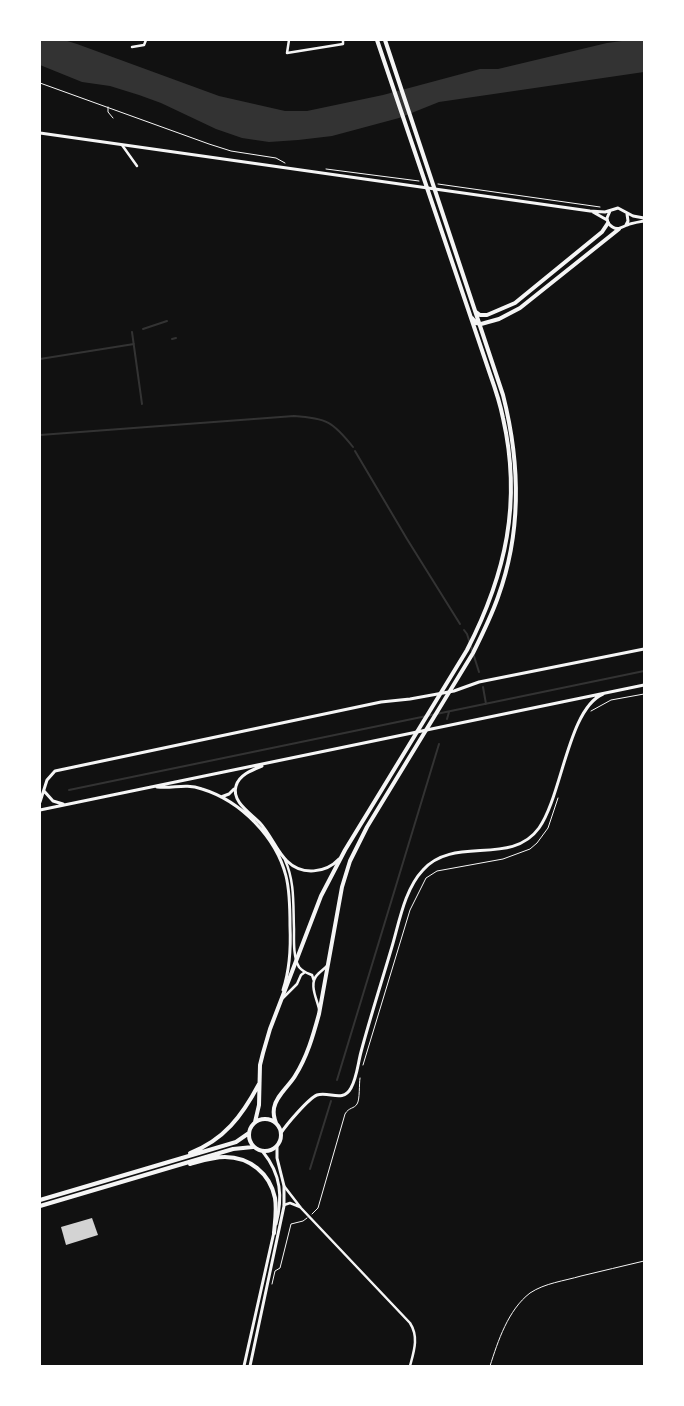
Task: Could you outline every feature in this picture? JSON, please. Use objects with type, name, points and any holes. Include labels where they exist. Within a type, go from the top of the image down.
[{"type":"main road","points":[[40,1200],[236,1142],[249,1133],[255,1122],[259,1105],[263,1053],[278,1007],[321,896],[345,850],[467,650],[482,622],[500,572],[506,543],[511,492],[503,417],[377,40]]},
{"type":"main road","points":[[40,1206],[233,1148],[253,1147],[263,1152],[272,1150],[277,1146],[281,1139],[281,1133],[273,1115],[276,1102],[295,1075],[309,1048],[319,1014],[345,874],[354,851],[473,653],[498,597],[507,568],[516,520],[517,493],[510,422],[480,324],[385,40]]},
{"type":"main road","points":[[476,312],[484,316],[515,303],[602,232],[608,222]]},
{"type":"main road","points":[[468,310],[476,323],[480,324],[499,319],[520,308],[619,229]]},
{"type":"main road","points":[[174,1160],[200,1149],[224,1134],[260,1082]]},
{"type":"main road","points":[[255,1122],[266,1119],[276,1123]]},
{"type":"main road","points":[[249,1133],[249,1139],[253,1147]]},
{"type":"main road","points":[[178,1165],[187,1165],[222,1157],[242,1160],[254,1165],[262,1173],[272,1189],[276,1209],[274,1232]]},
{"type":"street","points":[[132,47],[144,46],[146,40]]},
{"type":"street","points":[[288,40],[287,53],[343,44],[343,40]]},
{"type":"street","points":[[40,133],[590,211],[618,208],[644,220]]},
{"type":"street","points":[[122,145],[137,166]]},
{"type":"street","points":[[608,222],[611,210]]},
{"type":"street","points":[[590,211],[608,222],[613,228],[619,229],[644,220]]},
{"type":"street","points":[[626,225],[628,221],[627,213]]},
{"type":"street","points":[[40,802],[46,780],[55,771],[381,702],[454,691],[479,682],[644,649]]},
{"type":"street","points":[[40,810],[499,715],[567,699],[644,685]]},
{"type":"street","points":[[281,1133],[286,1125],[313,1097],[322,1094],[341,1096],[350,1090],[406,901],[420,872],[432,861],[446,854],[467,850],[508,848],[523,843],[531,837],[546,816],[584,712],[593,699],[608,692]]},
{"type":"street","points":[[220,797],[229,794],[245,774],[271,762]]},
{"type":"street","points":[[154,786],[202,788],[220,797],[240,810],[261,829],[276,851],[286,877],[290,902],[290,946],[287,975],[278,1007]]},
{"type":"street","points":[[235,787],[235,792],[242,806],[264,827],[289,863],[308,871],[317,871],[334,864],[345,850]]},
{"type":"street","points":[[44,790],[53,801],[64,805]]},
{"type":"street","points":[[282,855],[291,876],[297,957],[300,967],[312,975],[319,1014]]},
{"type":"street","points":[[314,981],[317,974],[328,964]]},
{"type":"street","points":[[278,1007],[297,984],[302,974],[306,972]]},
{"type":"street","points":[[250,1366],[284,1206],[284,1186],[277,1158],[277,1146]]},
{"type":"street","points":[[244,1366],[280,1208],[279,1179],[271,1161],[263,1152]]},
{"type":"street","points":[[284,1186],[301,1208],[415,1330],[416,1338],[410,1366]]},
{"type":"street","points":[[284,1206],[293,1203],[301,1208]]},
{"type":"lane","points":[[490,1366],[510,1318],[529,1294],[552,1283],[644,1261]]},
{"type":"path","points":[[40,83],[231,151],[276,158],[284,163]]},
{"type":"path","points":[[108,107],[108,112],[113,118]]},
{"type":"path","points":[[322,168],[418,181]]},
{"type":"path","points":[[437,184],[603,208]]},
{"type":"path","points":[[588,713],[611,700],[644,694]]},
{"type":"path","points":[[362,1067],[410,910],[426,878],[437,871],[503,859],[538,843],[548,828],[559,794]]},
{"type":"path","points":[[312,1213],[318,1208],[345,1114],[358,1102],[360,1075]]},
{"type":"path","points":[[271,1291],[275,1272],[280,1268],[291,1224],[305,1219]]},
{"type":"shaded area","points":[[40,40],[64,40],[219,96],[285,111],[307,111],[383,95],[480,69],[498,69],[607,43],[629,40],[644,40],[644,72],[439,102],[399,118],[332,136],[269,142],[242,138],[216,129],[161,103],[139,95],[110,86],[82,82],[40,65]]},
{"type":"building","points":[[92,1218],[98,1235],[66,1245],[61,1227]]},
{"type":"waterway","points":[[143,329],[167,321]]},
{"type":"waterway","points":[[132,332],[142,404]]},
{"type":"waterway","points":[[172,339],[176,338]]},
{"type":"waterway","points":[[40,359],[134,344]]},
{"type":"waterway","points":[[40,435],[294,416],[314,418],[328,423],[340,432],[353,447]]},
{"type":"waterway","points":[[355,451],[460,624]]},
{"type":"waterway","points":[[464,630],[479,672]]},
{"type":"waterway","points":[[69,790],[644,671]]},
{"type":"waterway","points":[[483,687],[486,704]]},
{"type":"waterway","points":[[447,719],[449,712]]},
{"type":"waterway","points":[[337,1080],[439,744]]},
{"type":"waterway","points":[[310,1169],[331,1101]]}]
